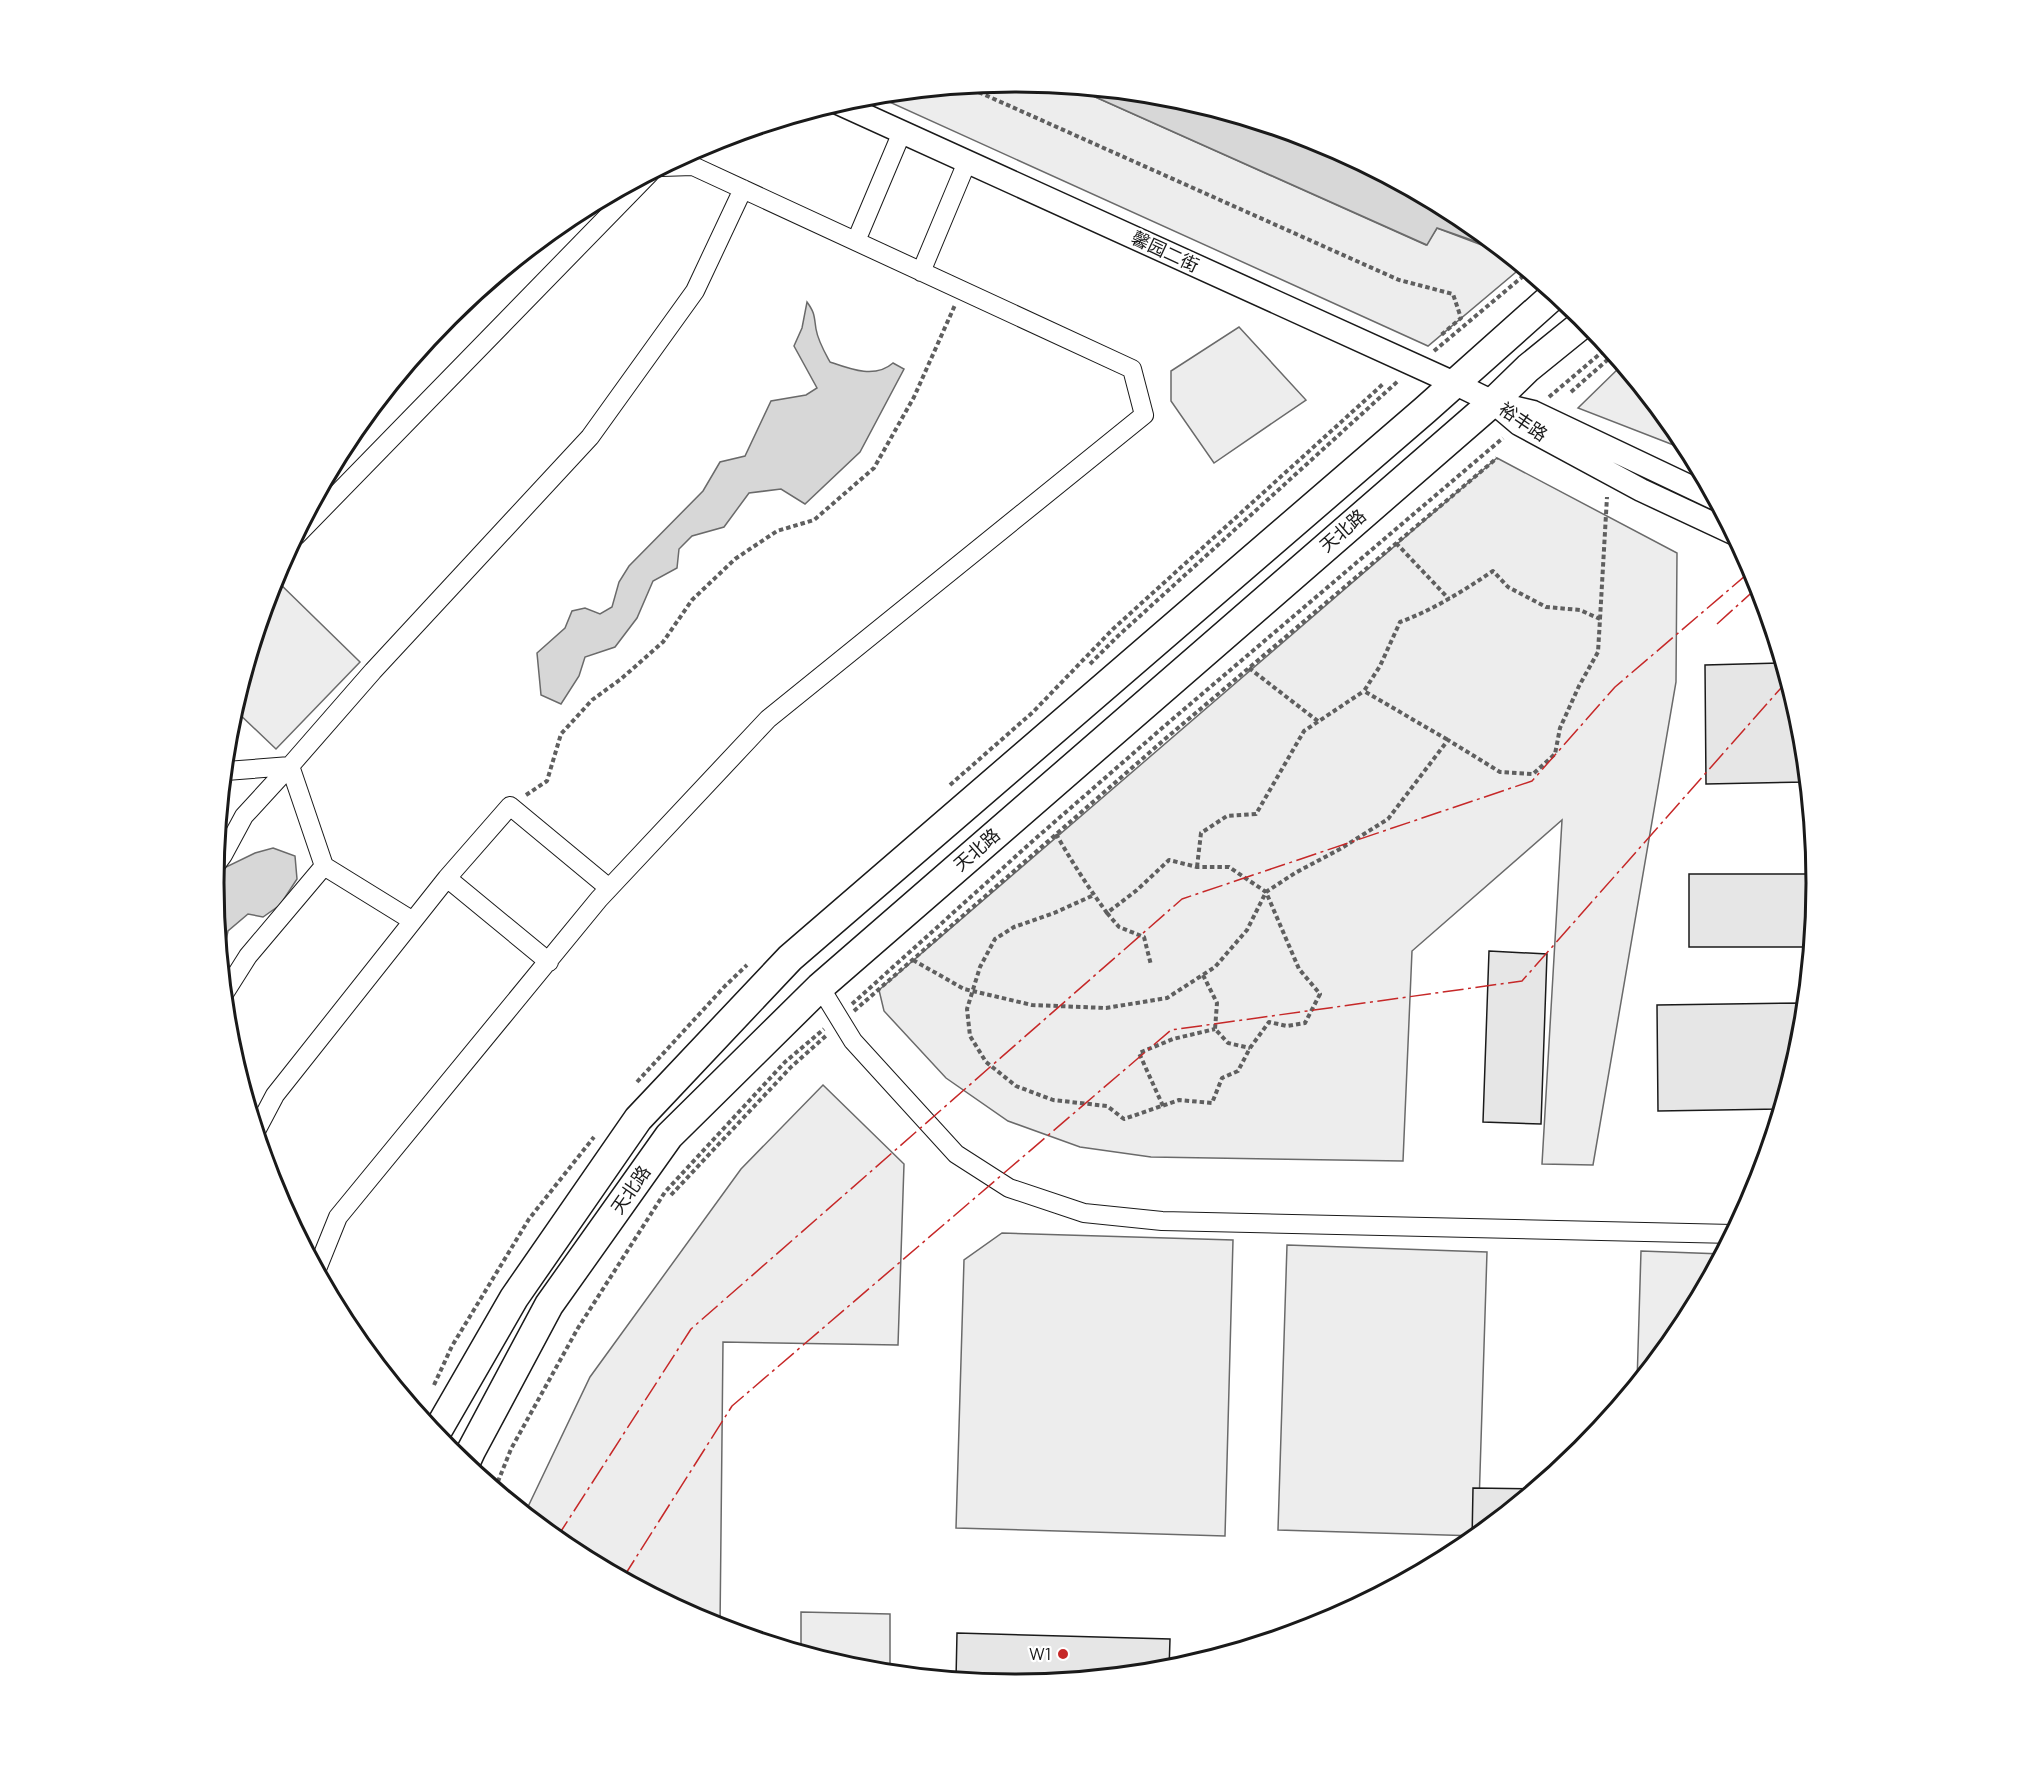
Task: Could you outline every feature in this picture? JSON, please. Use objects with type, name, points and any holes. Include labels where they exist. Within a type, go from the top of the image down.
[{"type":"main road","name":"天北路","points":[[440,1427],[514,1298],[638,1119],[790,958],[1398,433],[1549,299]]},
{"type":"main road","name":"天北路","points":[[469,1456],[549,1305],[669,1136],[820,987],[1579,327]]},
{"type":"street","name":"馨园二街","points":[[851,109],[1492,402]]},
{"type":"street","points":[[856,242],[902,132]]},
{"type":"street","points":[[921,272],[967,162]]},
{"type":"street","points":[[320,1260],[338,1217],[609,888],[768,719],[1144,415],[1132,369],[693,166],[680,166]]},
{"type":"street","points":[[225,852],[244,816],[373,671],[590,437],[695,291],[743,189]]},
{"type":"street","points":[[313,519],[633,190]]},
{"type":"street","name":"裕丰路","points":[[1492,402],[1704,494]]},
{"type":"street","name":"裕丰路","points":[[1526,418],[1641,490],[1722,528]]},
{"type":"street","points":[[232,771],[290,766]]},
{"type":"street","points":[[290,766],[324,866],[413,921]]},
{"type":"street","points":[[261,1122],[275,1095],[447,878],[510,806],[609,888]]},
{"type":"street","points":[[230,985],[248,956],[324,866]]},
{"type":"street","points":[[447,878],[549,962]]},
{"type":"street","points":[[820,987],[853,1041],[956,1154],[1009,1188],[1084,1213],[1162,1221],[1725,1234]]},
{"type":"path","points":[[980,93],[1399,280],[1453,294],[1461,318],[1440,336]]},
{"type":"path","points":[[1118,636],[1415,366],[1523,276]]},
{"type":"path","points":[[510,806],[547,781],[561,734],[592,700],[621,680],[663,642],[692,600],[735,559],[777,531],[814,520],[874,468],[914,397],[962,291]]},
{"type":"path","points":[[671,1195],[791,1067],[839,1020],[1035,839],[1602,352]]},
{"type":"path","points":[[1571,392],[1608,359]]},
{"type":"path","points":[[498,1482],[511,1449],[578,1328],[665,1192],[785,1062],[913,960],[1249,668],[1497,458]]},
{"type":"path","points":[[1364,691],[1500,772],[1533,774],[1555,754],[1560,728],[1598,652],[1607,497]]},
{"type":"path","points":[[1396,543],[1449,599]]},
{"type":"path","points":[[1197,867],[1201,833],[1227,816],[1256,814],[1304,731],[1364,691],[1380,666],[1400,622],[1424,614],[1493,571],[1508,587],[1546,607],[1580,610],[1600,619]]},
{"type":"path","points":[[1249,668],[1319,722]]},
{"type":"path","points":[[913,960],[964,989],[1032,1005],[1106,1008],[1167,998],[1215,967],[1247,930],[1266,892],[1388,819],[1448,740]]},
{"type":"path","points":[[1056,834],[1084,882],[1107,913],[1119,927],[1144,937],[1151,965]]},
{"type":"path","points":[[1094,895],[1054,913],[1014,927],[995,939],[980,967],[967,1009],[970,1036],[986,1062],[1017,1086],[1053,1100],[1107,1106],[1124,1119],[1179,1100],[1212,1103],[1222,1078],[1238,1071],[1250,1048],[1269,1022],[1287,1026],[1305,1023],[1320,994],[1299,969],[1266,892],[1229,867],[1197,867],[1169,860],[1137,890],[1107,913]]},
{"type":"path","points":[[1203,975],[1217,1003],[1215,1029],[1228,1043],[1250,1048]]},
{"type":"path","points":[[1163,1106],[1139,1053],[1173,1039],[1215,1029]]},
{"type":"shaded area","points":[[1015,92],[1092,95],[1426,245],[1437,228],[1484,246],[1517,271],[1428,346],[889,102],[963,93]]},
{"type":"shaded area","points":[[1092,95],[1118,98],[1220,118],[1318,152],[1365,173],[1411,198],[1480,243],[1437,228],[1427,245]]},
{"type":"shaded area","points":[[807,302],[814,315],[820,342],[830,362],[870,372],[886,368],[893,363],[904,369],[860,452],[805,504],[781,489],[749,493],[724,527],[692,536],[679,549],[677,568],[653,581],[637,618],[615,647],[585,657],[579,676],[561,704],[541,695],[537,653],[565,628],[572,611],[585,608],[600,614],[612,607],[619,582],[629,566],[703,491],[720,462],[745,456],[771,401],[806,395],[817,388],[794,346],[802,328]]},
{"type":"shaded area","points":[[1239,327],[1306,400],[1214,463],[1171,401],[1171,371]]},
{"type":"shaded area","points":[[1617,370],[1674,445],[1578,408]]},
{"type":"shaded area","points":[[1497,458],[1677,553],[1676,682],[1593,1165],[1542,1164],[1562,820],[1412,951],[1403,1161],[1151,1157],[1080,1147],[1008,1121],[946,1078],[884,1011],[879,990]]},
{"type":"shaded area","points":[[282,586],[360,662],[276,749],[242,716],[250,678]]},
{"type":"shaded area","points":[[273,848],[295,856],[297,879],[280,905],[263,917],[248,914],[228,931],[226,942],[224,870],[255,853]]},
{"type":"shaded area","points":[[823,1085],[904,1164],[898,1345],[723,1342],[720,1617],[665,1593],[619,1568],[575,1541],[528,1507],[590,1377],[741,1169]]},
{"type":"shaded area","points":[[1002,1233],[1233,1240],[1225,1536],[956,1528],[964,1260]]},
{"type":"shaded area","points":[[1287,1245],[1487,1252],[1478,1524],[1463,1536],[1278,1530]]},
{"type":"shaded area","points":[[1641,1251],[1714,1254],[1673,1323],[1637,1372]]},
{"type":"shaded area","points":[[801,1612],[890,1614],[890,1664],[801,1645]]},
{"type":"building","points":[[1775,663],[1791,729],[1800,782],[1706,784],[1705,665]]},
{"type":"building","points":[[1689,874],[1806,874],[1804,947],[1689,947]]},
{"type":"building","points":[[1489,951],[1547,954],[1541,1124],[1483,1122]]},
{"type":"building","points":[[1797,1003],[1780,1088],[1773,1109],[1658,1111],[1657,1005]]},
{"type":"building","points":[[1473,1488],[1524,1489],[1497,1511],[1472,1529]]},
{"type":"building","name":"W1","points":[[957,1633],[1170,1639],[1169,1659],[1118,1668],[1067,1673],[956,1672]]},
{"type":"power","points":[[561,1531],[691,1329],[1182,899],[1532,781],[1615,687],[1744,576]]},
{"type":"power","points":[[1717,624],[1751,593]]},
{"type":"power","points":[[627,1572],[732,1406],[1171,1030],[1522,981],[1782,687]]},
{"type":"place","name":"W1","points":[[1063,1654]]}]
